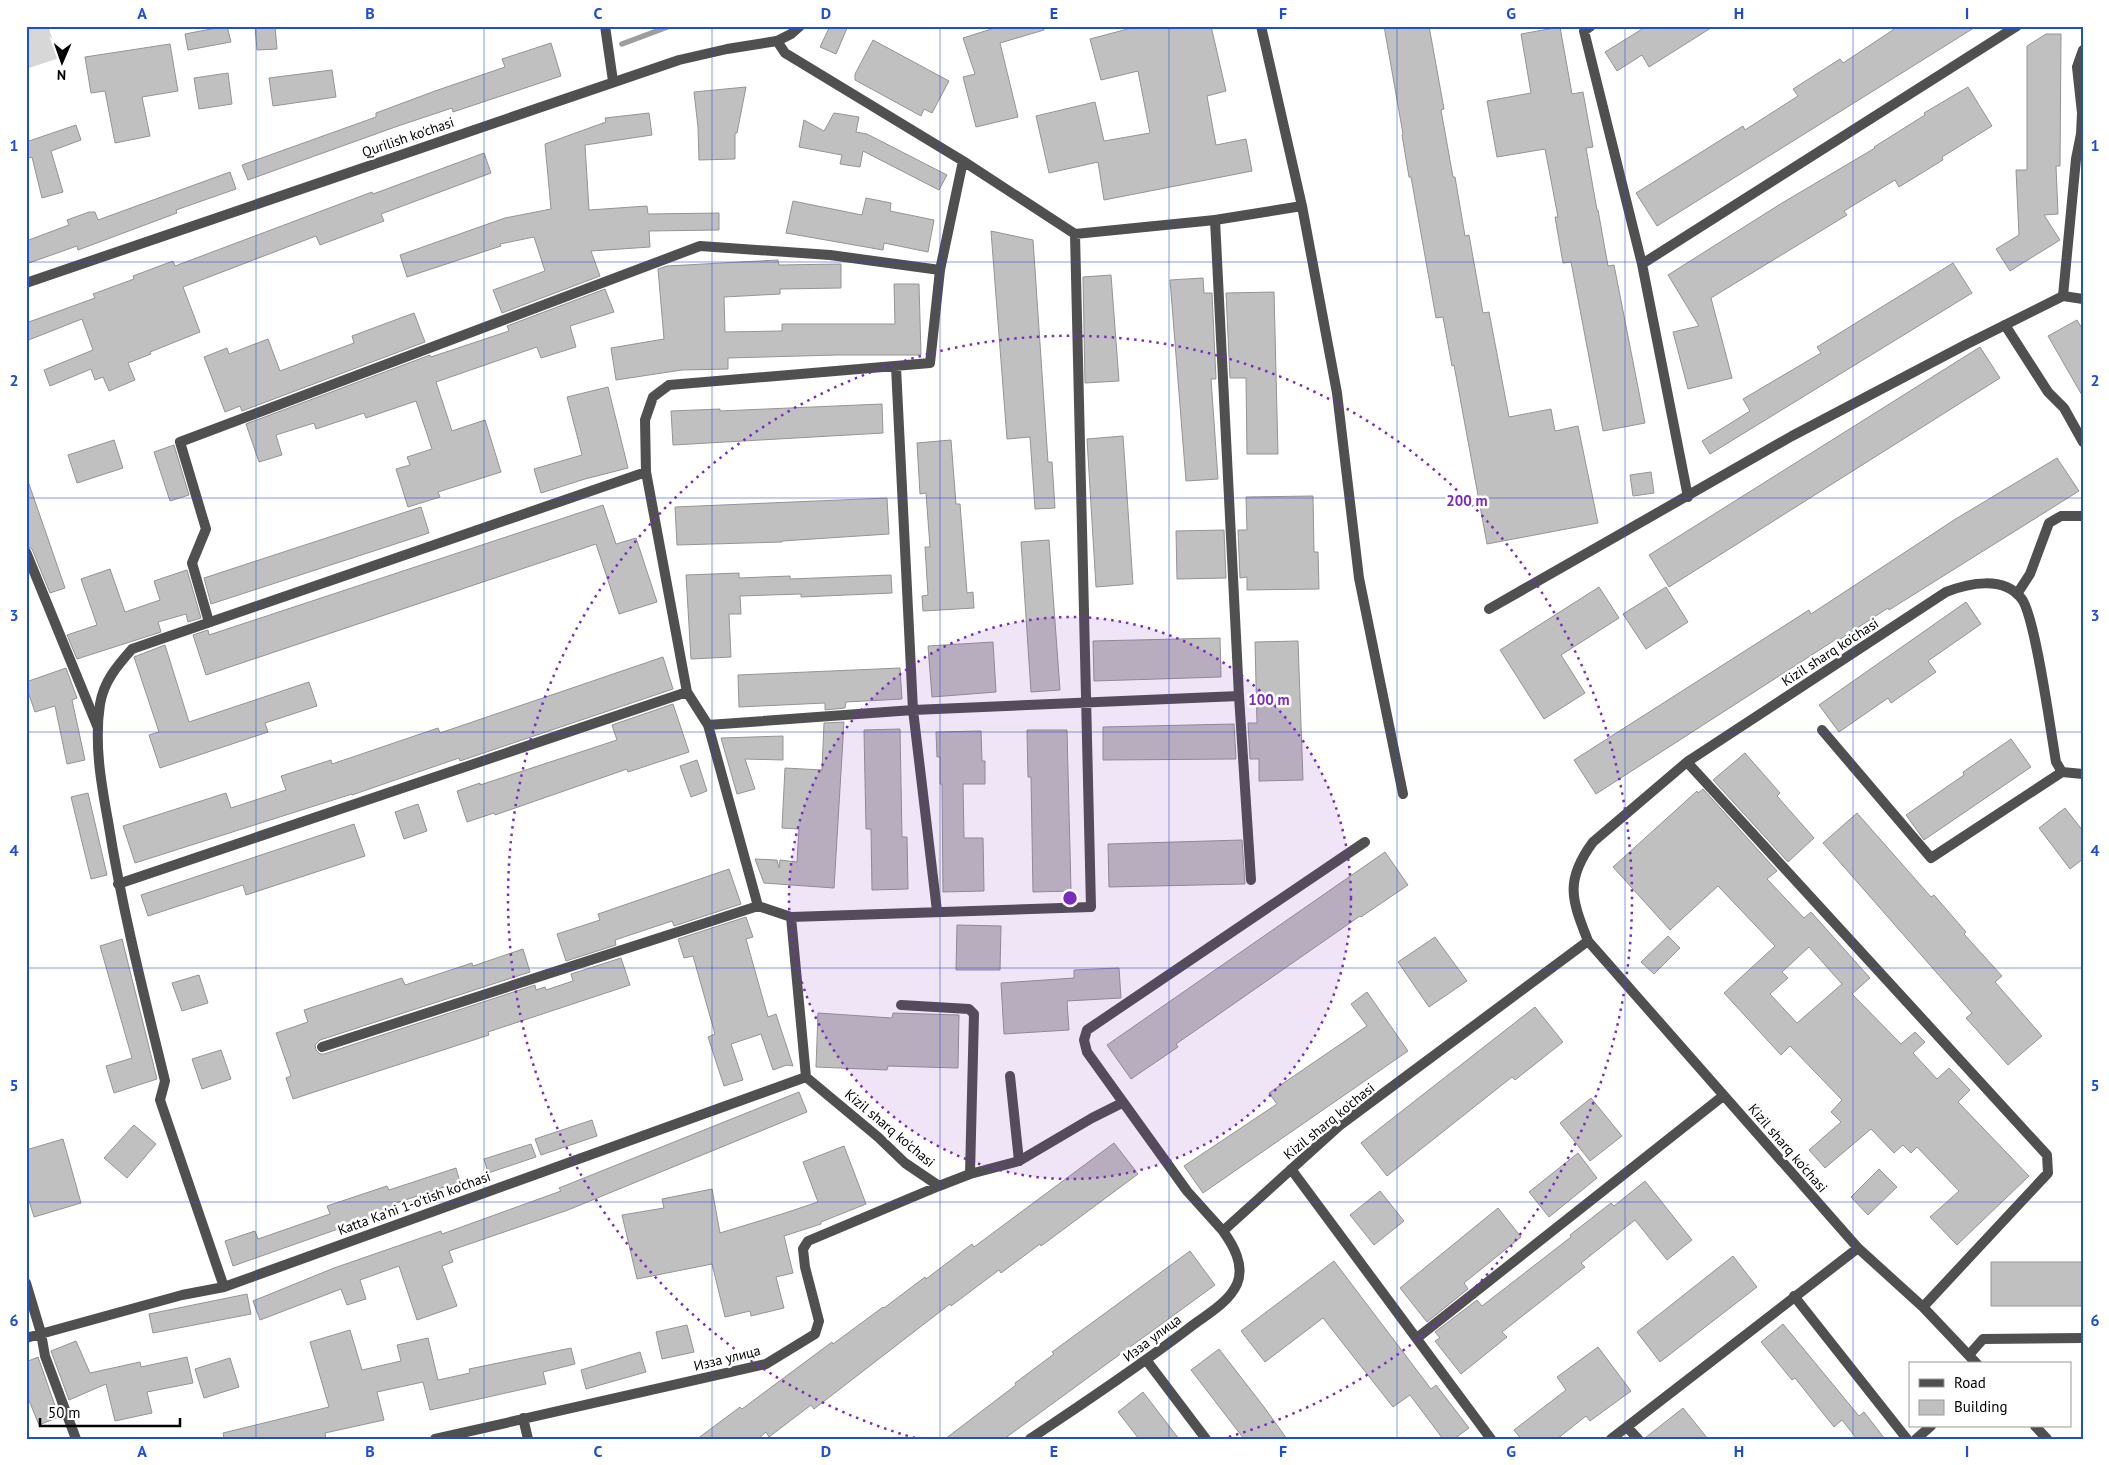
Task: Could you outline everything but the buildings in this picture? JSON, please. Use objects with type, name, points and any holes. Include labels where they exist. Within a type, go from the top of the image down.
[{"type":"street","points":[[605,26],[613,81]]},
{"type":"street","name":"Qurilish ko'chasi","points":[[26,283],[613,81],[702,54],[778,41],[791,34],[800,26]]},
{"type":"street","points":[[1262,26],[1302,206],[1336,393],[1359,578],[1403,794]]},
{"type":"street","points":[[1642,264],[2017,26]]},
{"type":"street","points":[[1586,28],[1642,264],[1688,497]]},
{"type":"street","points":[[778,41],[785,53],[963,161],[1075,234],[1215,220],[1302,206]]},
{"type":"street","points":[[2063,296],[2076,158],[2081,134],[2082,113],[2077,67],[2083,50]]},
{"type":"street","points":[[758,906],[708,725],[687,692],[646,472],[645,420],[653,397],[669,385],[930,363],[940,270],[963,161]]},
{"type":"street","points":[[1215,220],[1239,696],[1251,880]]},
{"type":"street","points":[[322,1047],[758,906],[791,917],[1091,907],[1075,234]]},
{"type":"street","points":[[209,622],[192,563],[206,529],[180,442],[700,246],[830,255],[940,270]]},
{"type":"street","points":[[1489,609],[1792,436],[2004,325],[2063,296],[2083,299]]},
{"type":"street","points":[[2004,325],[2048,392],[2064,408],[2083,442]]},
{"type":"street","points":[[896,367],[913,710],[937,911]]},
{"type":"street","points":[[224,1287],[160,1100],[165,1081],[118,884],[100,774],[98,728],[101,702],[112,672],[132,649],[646,472]]},
{"type":"street","points":[[2062,772],[2056,762],[2031,621],[2022,598],[2017,594],[2030,574],[2049,524],[2062,516],[2083,516]]},
{"type":"street","points":[[26,552],[98,728]]},
{"type":"street","name":"Kizil sharq ko'chasi","points":[[1975,1362],[1923,1307],[1858,1248],[1588,941],[1578,916],[1572,892],[1574,878],[1585,853],[1593,842],[1687,762],[1946,592],[1972,584],[1985,583],[1999,585],[2017,594]]},
{"type":"street","points":[[118,884],[687,692]]},
{"type":"street","points":[[708,725],[913,710],[1239,696]]},
{"type":"street","points":[[1822,730],[1931,858],[2062,772],[2083,774]]},
{"type":"street","points":[[1687,762],[2047,1155],[2048,1173],[1923,1307]]},
{"type":"street","points":[[1223,1231],[1187,1191],[1086,1052],[1084,1040],[1087,1030],[1365,842]]},
{"type":"street","points":[[791,917],[806,1077]]},
{"type":"street","name":"Kizil sharq ko'chasi","points":[[1223,1231],[1339,1126],[1588,941]]},
{"type":"street","points":[[901,1005],[969,1009],[974,1014],[970,1174]]},
{"type":"street","points":[[1010,1076],[1019,1161]]},
{"type":"street","name":"Kizil sharq ko'chasi","points":[[806,1077],[905,1162],[939,1186],[970,1174],[1019,1161],[1092,1118],[1122,1103]]},
{"type":"street","name":"Katta Ka'ni 1-o'tish ko'chasi","points":[[26,1338],[182,1295],[224,1287],[806,1077]]},
{"type":"street","points":[[1417,1338],[1723,1096]]},
{"type":"street","points":[[1291,1169],[1491,1439]]},
{"type":"street","name":"Изза улица","points":[[436,1439],[766,1364],[815,1334],[819,1321],[805,1267],[803,1249],[808,1241],[939,1186]]},
{"type":"street","name":"Изза улица","points":[[1030,1439],[1147,1361],[1225,1300],[1237,1283],[1239,1266],[1235,1248],[1223,1231]]},
{"type":"street","points":[[1611,1439],[1858,1248]]},
{"type":"street","points":[[26,1283],[41,1333],[45,1356],[76,1439]]},
{"type":"street","points":[[1794,1296],[1907,1439]]},
{"type":"street","points":[[1969,1354],[1983,1339],[2083,1338]]},
{"type":"street","points":[[1147,1361],[1206,1439]]},
{"type":"street","points":[[523,1418],[528,1439]]},
{"type":"street","points":[[1627,1427],[1638,1439]]},
{"type":"street","points":[[1916,1439],[1929,1428]]},
{"type":"shaded area","points":[[26,26],[48,26],[59,58],[26,69]]},
{"type":"waterway","points":[[622,44],[670,26]]}]
